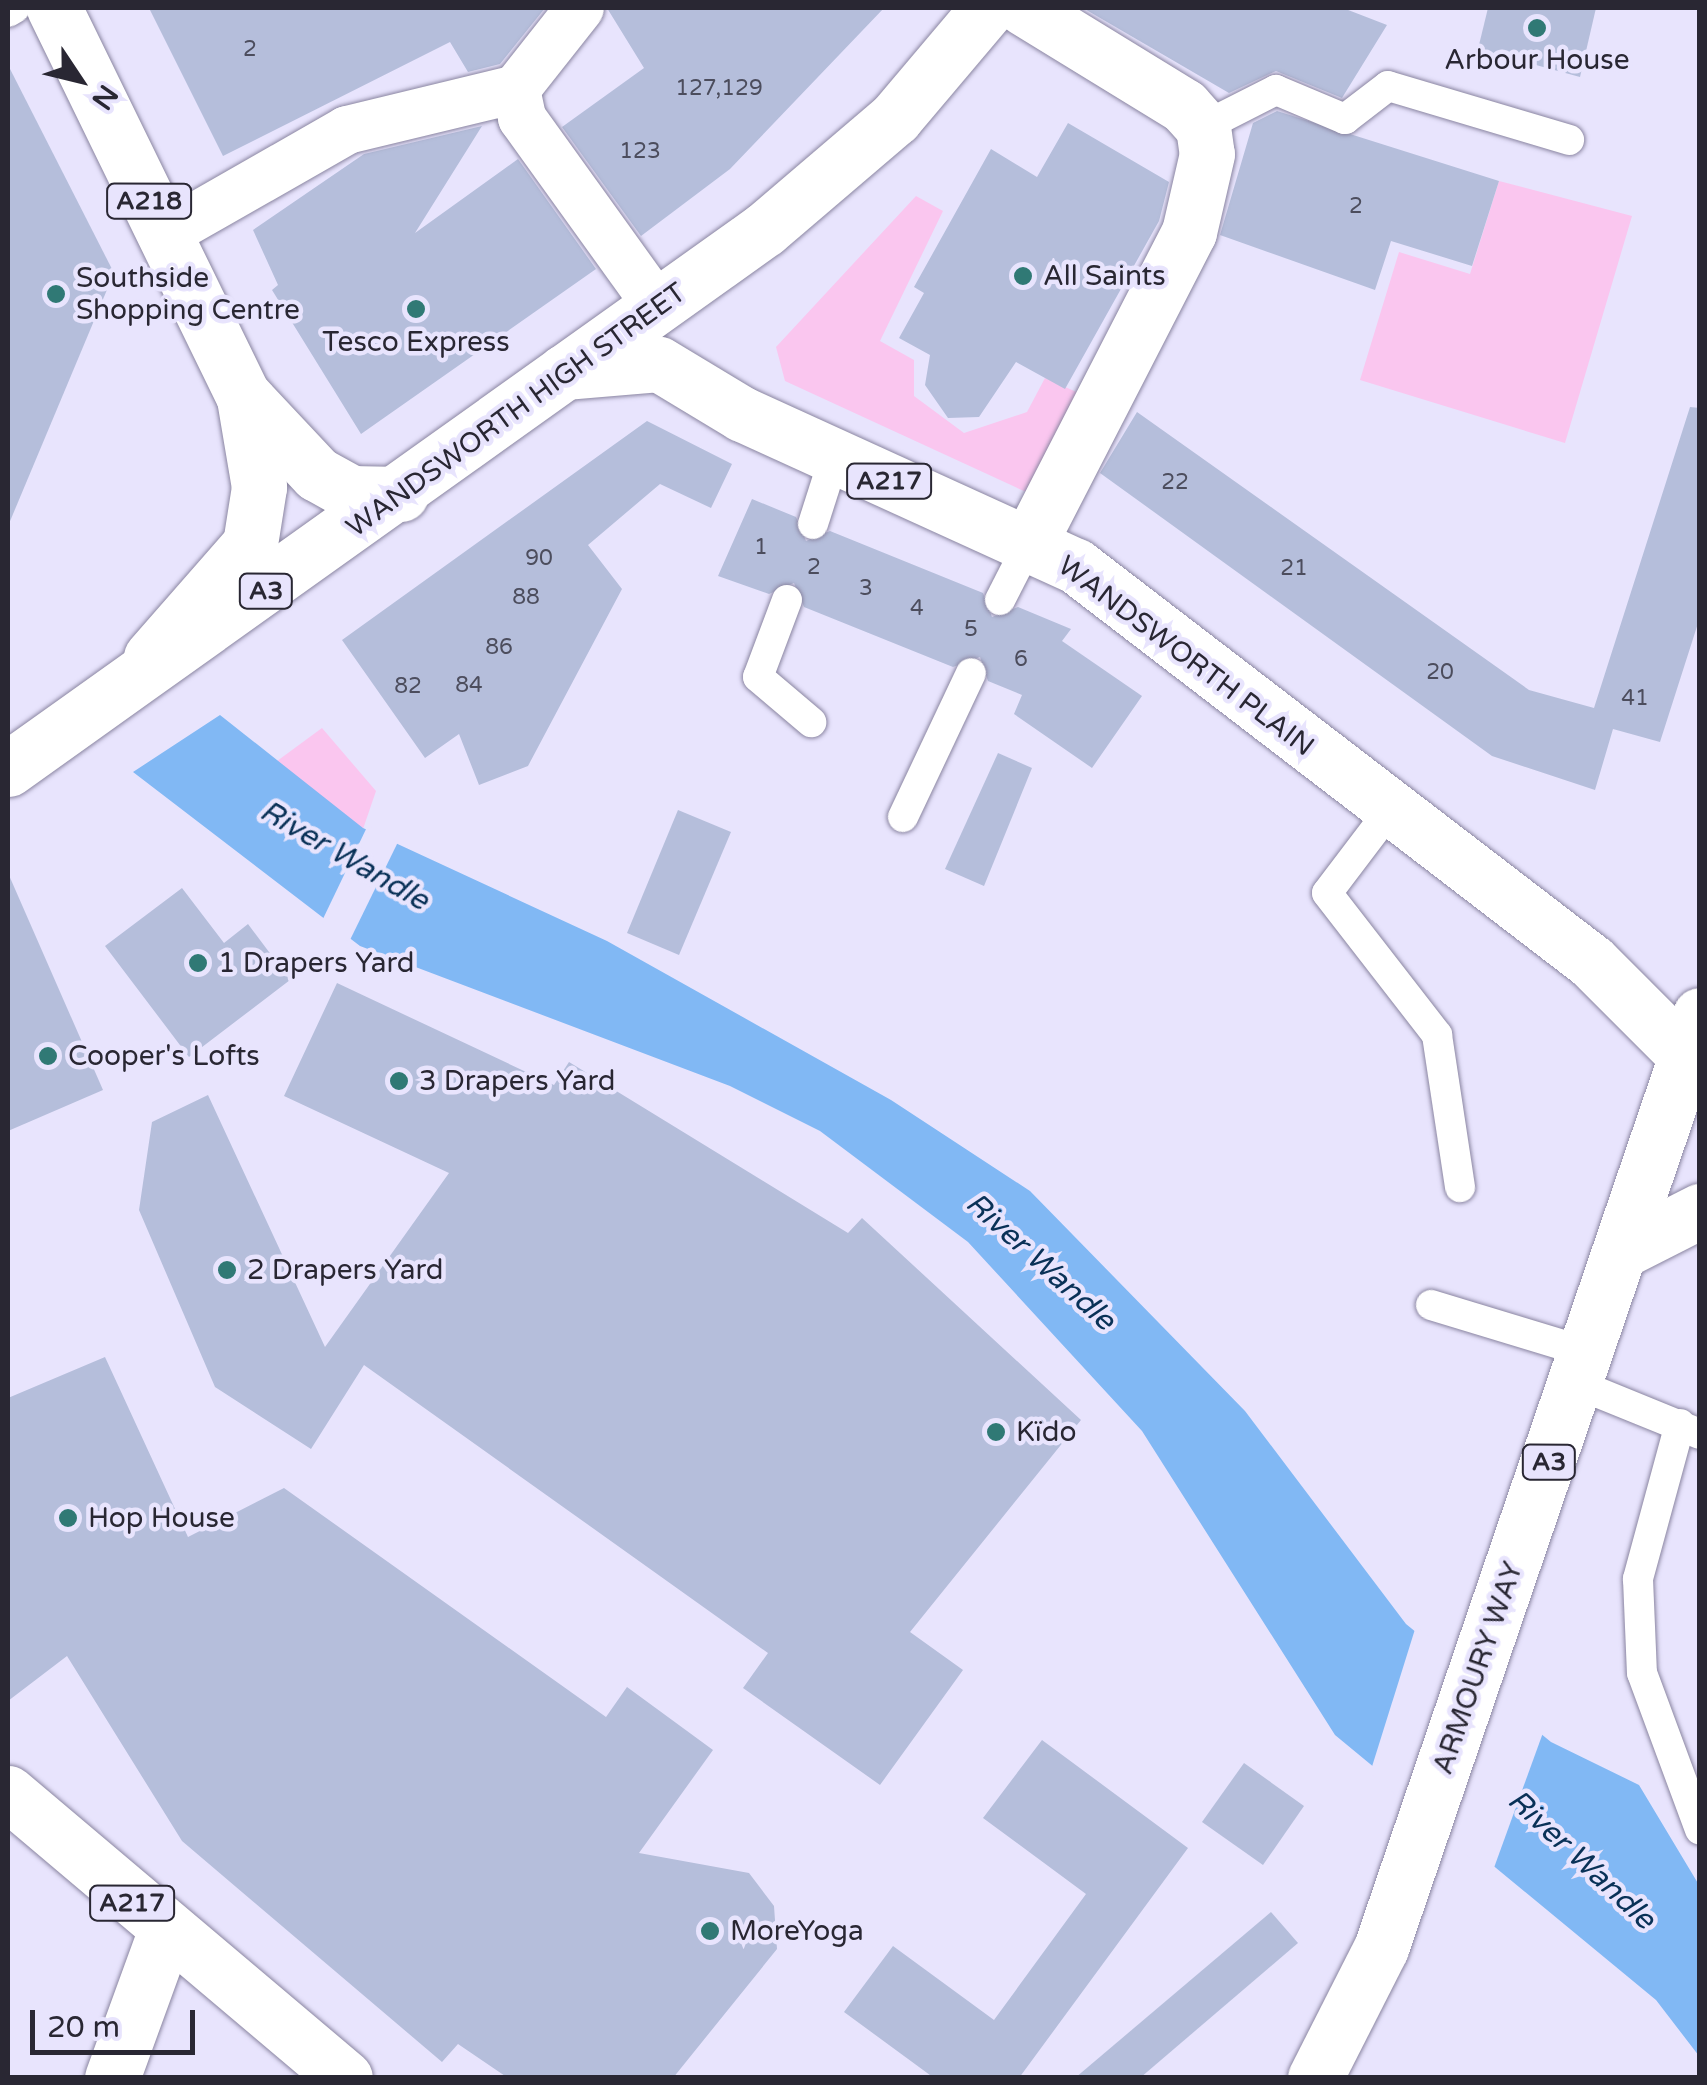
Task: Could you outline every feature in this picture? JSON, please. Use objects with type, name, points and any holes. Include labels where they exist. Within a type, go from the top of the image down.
[{"type":"main road","name":"A218","points":[[54,8],[244,395],[317,474],[351,493],[401,494]]},
{"type":"main road","name":"WANDSWORTH HIGH STREET","points":[[8,769],[401,494],[866,146],[988,8]]},
{"type":"main road","points":[[1024,8],[1203,127],[1207,154],[1188,232],[1030,541]]},
{"type":"main road","name":"WANDSWORTH PLAIN","points":[[564,372],[659,364],[834,458],[1030,541],[1076,566],[1390,810],[1693,1035]]},
{"type":"main road","name":"A218","points":[[128,684],[250,544],[259,487],[244,395]]},
{"type":"main road","name":"ARMOURY WAY","points":[[1314,2078],[1381,1948],[1693,1035]]},
{"type":"main road","points":[[1621,1251],[1700,1212]]},
{"type":"main road","name":"A217","points":[[8,1792],[165,1932],[344,2078]]},
{"type":"main road","points":[[112,2078],[165,1932]]},
{"type":"street","points":[[164,234],[347,130],[516,89],[580,8]]},
{"type":"street","points":[[516,89],[522,118],[657,306]]},
{"type":"lane","points":[[8,12],[15,8]]},
{"type":"lane","points":[[1203,127],[1276,90],[1345,119],[1388,86],[1570,140]]},
{"type":"lane","points":[[813,524],[834,458]]},
{"type":"lane","points":[[1000,600],[1030,541]]},
{"type":"lane","points":[[786,600],[758,678],[810,722]]},
{"type":"lane","points":[[902,817],[970,674]]},
{"type":"lane","points":[[1390,810],[1327,893],[1437,1035],[1460,1187]]},
{"type":"lane","points":[[1432,1305],[1582,1368],[1690,1429],[1638,1579],[1642,1673],[1700,1830]]},
{"type":"shaded area","points":[[1499,181],[1632,216],[1565,443],[1360,380],[1399,252],[1470,274]]},
{"type":"shaded area","points":[[916,196],[943,211],[880,341],[914,360],[914,396],[964,433],[1027,412],[1045,378],[1081,394],[1026,492],[785,381],[776,347]]},
{"type":"shaded area","points":[[322,728],[376,791],[363,829],[273,764]]},
{"type":"water","name":"River Wandle","points":[[220,715],[363,828],[607,941],[891,1100],[1030,1191],[1245,1411],[1406,1624],[1551,1742],[1639,1785],[1699,1885],[1699,2056],[1656,2000],[1335,1735],[1142,1431],[968,1242],[820,1131],[730,1086],[360,946],[133,772]]},
{"type":"pier","points":[[368,825],[398,842],[349,942],[321,923]]},
{"type":"pier","points":[[1416,1626],[1544,1730],[1491,1876],[1370,1773]]},
{"type":"building","points":[[149,8],[545,8],[500,64],[468,72],[450,42],[223,156]]},
{"type":"building","points":[[607,8],[884,8],[730,169],[641,236],[562,127],[644,68]]},
{"type":"building","points":[[1083,8],[1343,8],[1387,25],[1342,98],[1276,71],[1229,93]]},
{"type":"building","name":"Arbour House","points":[[1488,8],[1596,8],[1580,77],[1478,49]]},
{"type":"building","name":"Southside Shopping Centre","points":[[8,65],[114,273],[8,526]]},
{"type":"building","points":[[1277,111],[1499,181],[1472,266],[1391,241],[1375,290],[1220,235],[1253,123]]},
{"type":"building","name":"All Saints","points":[[1068,123],[1169,182],[1159,221],[1065,389],[1016,362],[979,417],[948,418],[925,385],[930,355],[899,338],[924,293],[914,287],[991,149],[1037,177]]},
{"type":"building","points":[[482,126],[415,233],[518,159],[596,269],[361,434],[272,290],[278,285],[253,230],[364,154]]},
{"type":"building","points":[[1690,407],[1700,408],[1700,617],[1660,742],[1613,729],[1595,790],[1492,756],[1100,473],[1137,412],[1529,690],[1594,708]]},
{"type":"building","points":[[647,421],[732,464],[711,508],[660,484],[588,545],[622,589],[528,766],[479,785],[459,734],[425,758],[342,640]]},
{"type":"building","points":[[752,499],[796,517],[806,541],[830,531],[983,593],[992,617],[1018,607],[1071,629],[1062,641],[1142,696],[1092,768],[1014,714],[1022,695],[988,681],[980,657],[953,667],[804,607],[794,583],[769,594],[718,576]]},
{"type":"building","points":[[998,753],[1032,768],[984,886],[945,869]]},
{"type":"building","points":[[678,810],[731,832],[679,955],[627,933]]},
{"type":"building","name":"Cooper's Lofts","points":[[8,873],[103,1090],[8,1131]]},
{"type":"building","name":"1 Drapers Yard","points":[[182,888],[224,943],[248,924],[290,980],[189,1057],[105,946]]},
{"type":"building","points":[[337,983],[554,1085],[569,1062],[848,1233],[862,1218],[1081,1420],[910,1632],[963,1670],[880,1785],[743,1688],[768,1653],[364,1365],[311,1449],[215,1387],[139,1210],[152,1122],[208,1095],[325,1347],[449,1173],[284,1096]]},
{"type":"building","points":[[105,1357],[188,1537],[284,1488],[606,1717],[627,1687],[713,1750],[639,1853],[749,1873],[774,1906],[777,1949],[673,2078],[508,2078],[458,2044],[442,2062],[182,1841],[67,1656],[8,1701],[8,1398]]},
{"type":"building","points":[[1042,1740],[1188,1848],[1019,2078],[934,2078],[844,2012],[893,1946],[994,2020],[1086,1894],[983,1818]]},
{"type":"building","points":[[1244,1763],[1304,1806],[1263,1865],[1202,1822]]},
{"type":"building","points":[[1271,1912],[1298,1943],[1140,2078],[1075,2078]]},
{"type":"place","name":"Arbour House","points":[[1537,28]]},
{"type":"place","name":"All Saints","points":[[1023,276]]},
{"type":"place","name":"Southside Shopping Centre","points":[[56,294]]},
{"type":"place","name":"Tesco Express","points":[[416,309]]},
{"type":"place","name":"1 Drapers Yard","points":[[198,963]]},
{"type":"place","name":"Cooper's Lofts","points":[[48,1056]]},
{"type":"place","name":"3 Drapers Yard","points":[[399,1081]]},
{"type":"place","name":"2 Drapers Yard","points":[[227,1270]]},
{"type":"place","name":"Kïdo","points":[[996,1432]]},
{"type":"place","name":"Hop House","points":[[68,1518]]},
{"type":"place","name":"MoreYoga","points":[[710,1931]]}]
